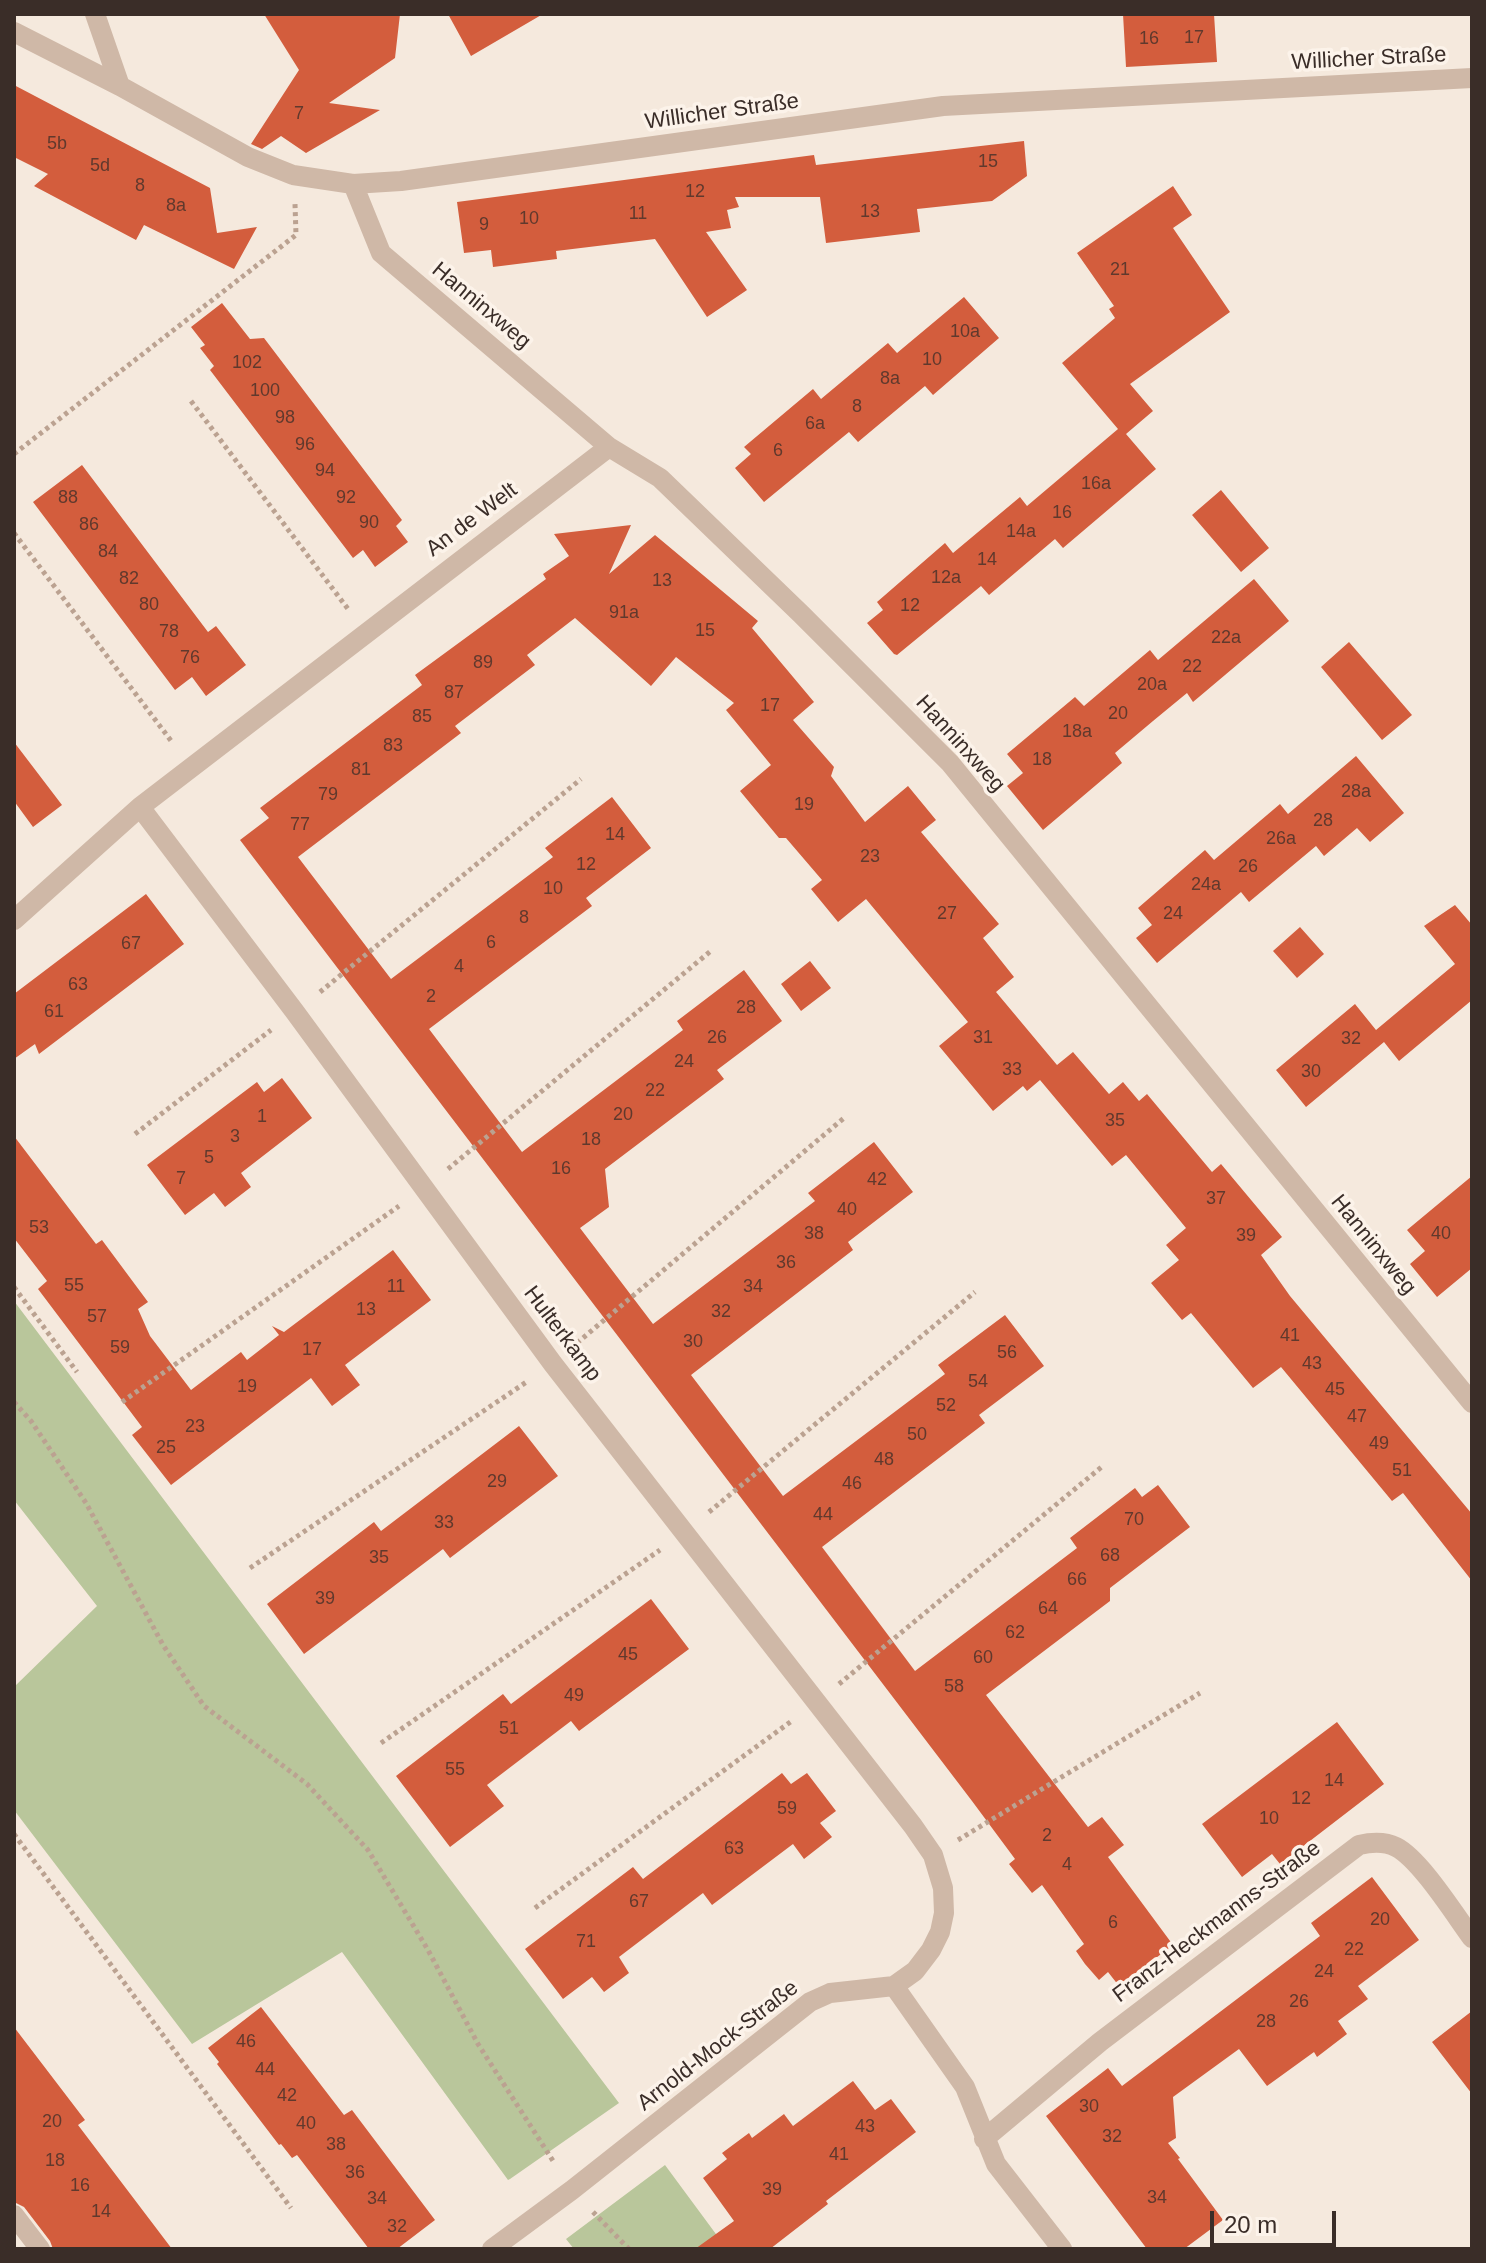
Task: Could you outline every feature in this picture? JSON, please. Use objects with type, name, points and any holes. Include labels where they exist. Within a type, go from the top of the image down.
[{"type":"street","points":[[95,14],[120,86]]},
{"type":"street","name":"Willicher Straße","points":[[14,32],[248,157],[293,175],[353,184],[416,179],[943,106],[1472,78]]},
{"type":"street","name":"Hanninxweg","points":[[353,184],[381,253],[609,447],[660,478],[950,763],[1472,1403]]},
{"type":"street","name":"An de Welt","points":[[14,920],[140,807],[609,447]]},
{"type":"street","name":"Hulterkamp","points":[[140,807],[295,1012],[553,1364],[818,1702],[933,1855],[943,1888],[944,1913],[940,1932],[915,1971],[894,1986]]},
{"type":"street","name":"Franz-Heckmanns-Straße","points":[[984,2139],[1100,2042],[1359,1845],[1377,1842],[1396,1847],[1413,1860],[1472,1938]]},
{"type":"street","points":[[894,1986],[965,2087],[996,2164],[1062,2249]]},
{"type":"street","name":"Arnold-Mock-Straße","points":[[492,2249],[572,2190],[810,2002],[830,1993],[894,1986]]},
{"type":"street","points":[[14,2215],[40,2249]]},
{"type":"path","points":[[14,454],[296,235],[293,175]]},
{"type":"path","points":[[191,401],[365,633]]},
{"type":"path","points":[[14,533],[192,768]]},
{"type":"path","points":[[135,1134],[295,1012],[581,779]]},
{"type":"path","points":[[14,1287],[77,1372]]},
{"type":"path","points":[[14,1402],[31,1421],[86,1503],[163,1645],[204,1706],[307,1784],[368,1850],[428,1950],[478,2044],[572,2190],[629,2249]]},
{"type":"path","points":[[933,1855],[1200,1693]]},
{"type":"path","points":[[14,1834],[291,2208]]},
{"type":"green space","points":[[14,1301],[619,2103],[510,2179],[342,1952],[192,2044],[14,1810],[14,1687],[97,1606],[14,1500]]},
{"type":"green space","points":[[665,2165],[727,2249],[574,2249],[566,2239]]},
{"type":"building","points":[[264,14],[400,14],[395,58],[329,103],[380,110],[306,153],[281,136],[262,149],[251,144],[299,70]]},
{"type":"building","points":[[448,14],[543,14],[471,56]]},
{"type":"building","points":[[1123,14],[1214,14],[1217,62],[1126,67]]},
{"type":"building","points":[[14,85],[210,188],[217,233],[257,227],[234,269],[144,225],[136,240],[34,186],[48,174],[14,157]]},
{"type":"building","points":[[1024,141],[1027,176],[992,201],[917,209],[920,232],[826,243],[820,197],[735,197],[739,207],[727,210],[731,228],[706,232],[747,290],[707,317],[655,239],[556,251],[557,259],[493,267],[491,250],[464,253],[457,202],[814,155],[816,165]]},
{"type":"building","points":[[1173,186],[1192,215],[1173,228],[1230,312],[1130,384],[1153,411],[1126,434],[1156,469],[1063,548],[1055,539],[989,595],[981,586],[897,655],[894,654],[867,623],[883,610],[877,602],[945,543],[953,553],[1020,497],[1027,506],[1118,429],[1062,363],[1115,318],[1109,309],[1114,306],[1077,253]]},
{"type":"building","points":[[964,297],[999,338],[933,395],[925,386],[858,442],[849,432],[764,502],[735,468],[751,454],[744,447],[813,389],[821,399],[888,343],[897,353]]},
{"type":"building","points":[[222,303],[250,339],[264,338],[402,520],[396,526],[408,542],[375,567],[363,550],[353,558],[210,370],[214,366],[200,348],[205,345],[191,327]]},
{"type":"building","points":[[82,465],[208,632],[216,626],[246,665],[206,696],[192,677],[175,690],[33,502]]},
{"type":"building","points":[[1221,490],[1269,548],[1241,572],[1192,515]]},
{"type":"building","points":[[631,525],[609,574],[655,535],[758,621],[752,628],[814,702],[793,720],[834,767],[831,776],[865,822],[908,786],[936,820],[921,832],[999,924],[983,938],[1014,977],[996,992],[1057,1065],[1073,1052],[1109,1094],[1123,1082],[1139,1101],[1147,1094],[1212,1172],[1221,1164],[1282,1237],[1261,1255],[1290,1296],[1472,1514],[1472,1581],[1403,1493],[1392,1501],[1281,1367],[1253,1388],[1191,1313],[1182,1320],[1151,1283],[1179,1260],[1166,1245],[1186,1228],[1126,1155],[1112,1166],[1040,1080],[1027,1091],[1023,1086],[993,1111],[939,1046],[968,1022],[866,899],[838,922],[811,889],[822,880],[786,838],[779,838],[740,791],[771,765],[726,710],[734,703],[676,657],[651,686],[575,618],[527,655],[535,665],[455,726],[461,733],[298,857],[391,979],[553,857],[545,848],[612,797],[651,848],[586,898],[592,906],[429,1029],[522,1152],[683,1030],[677,1021],[744,970],[782,1021],[717,1070],[724,1079],[605,1169],[609,1207],[580,1228],[653,1324],[815,1201],[808,1193],[874,1142],[913,1192],[848,1242],[853,1250],[691,1375],[783,1496],[945,1374],[938,1365],[1005,1315],[1044,1366],[979,1415],[985,1423],[822,1547],[915,1671],[1077,1548],[1070,1538],[1135,1488],[1142,1497],[1158,1485],[1190,1527],[1110,1588],[1110,1601],[986,1695],[1088,1827],[1102,1817],[1124,1845],[1108,1857],[1173,1945],[1119,1986],[1108,1972],[1099,1980],[1085,1964],[1076,1951],[1084,1944],[1042,1885],[1032,1893],[1009,1864],[1015,1859],[972,1801],[240,840],[269,818],[260,808],[422,685],[415,675],[546,579],[543,574],[569,556],[554,534]]},
{"type":"building","points":[[1254,579],[1289,621],[1193,702],[1187,693],[1115,753],[1122,763],[1043,830],[1007,786],[1023,773],[1007,754],[1075,697],[1084,706],[1150,650],[1158,660]]},
{"type":"building","points":[[1349,642],[1412,715],[1382,740],[1321,667]]},
{"type":"building","points":[[14,742],[62,805],[33,827],[14,801]]},
{"type":"building","points":[[1356,756],[1404,813],[1370,842],[1357,828],[1324,856],[1316,846],[1249,902],[1241,892],[1157,963],[1136,938],[1152,925],[1138,908],[1205,850],[1214,860],[1280,804],[1288,814]]},
{"type":"building","points":[[146,894],[184,944],[39,1054],[35,1044],[14,1059],[14,994]]},
{"type":"building","points":[[1455,905],[1472,925],[1472,1000],[1399,1061],[1384,1042],[1306,1107],[1276,1070],[1355,1004],[1376,1030],[1455,964],[1424,926]]},
{"type":"building","points":[[1300,927],[1324,954],[1297,978],[1273,951]]},
{"type":"building","points":[[810,961],[831,988],[801,1011],[781,984]]},
{"type":"building","points":[[282,1078],[312,1118],[241,1173],[251,1187],[225,1207],[214,1193],[185,1215],[147,1165],[257,1082],[264,1092]]},
{"type":"building","points":[[14,1136],[96,1244],[102,1240],[148,1302],[138,1309],[150,1336],[191,1390],[241,1352],[247,1360],[279,1335],[272,1326],[284,1332],[393,1250],[431,1300],[345,1365],[360,1385],[332,1406],[311,1378],[171,1485],[132,1435],[142,1427],[38,1289],[47,1281],[14,1238]]},
{"type":"building","points":[[1472,1176],[1472,1268],[1437,1297],[1410,1264],[1425,1251],[1407,1230]]},
{"type":"building","points":[[519,1426],[558,1476],[450,1558],[443,1549],[304,1654],[267,1604],[374,1522],[381,1531]]},
{"type":"building","points":[[651,1599],[689,1649],[579,1731],[571,1721],[487,1785],[504,1806],[450,1847],[396,1776],[503,1694],[511,1704]]},
{"type":"building","points":[[1337,1722],[1384,1784],[1280,1864],[1272,1854],[1242,1877],[1202,1824]]},
{"type":"building","points":[[782,1773],[791,1784],[807,1773],[836,1811],[820,1823],[832,1837],[804,1859],[793,1844],[712,1905],[703,1893],[619,1957],[629,1973],[604,1992],[592,1977],[563,1999],[525,1949],[633,1867],[643,1879]]},
{"type":"building","points":[[1372,1877],[1419,1940],[1358,1986],[1368,1999],[1338,2021],[1347,2034],[1317,2057],[1314,2052],[1267,2086],[1239,2049],[1173,2097],[1176,2138],[1168,2143],[1223,2220],[1184,2249],[1147,2249],[1046,2116],[1108,2068],[1122,2086],[1320,1936],[1311,1923]]},
{"type":"building","points":[[261,2007],[344,2115],[352,2110],[435,2220],[397,2249],[369,2249],[297,2155],[292,2158],[279,2145],[208,2048]]},
{"type":"building","points":[[1472,2011],[1472,2094],[1432,2042]]},
{"type":"building","points":[[14,2027],[85,2120],[78,2125],[172,2249],[53,2249],[24,2207],[14,2202]]},
{"type":"building","points":[[853,2081],[875,2110],[891,2099],[916,2132],[826,2201],[828,2204],[770,2249],[695,2249],[734,2221],[703,2178],[727,2159],[722,2153],[749,2133],[752,2138],[784,2114],[793,2126]]}]
